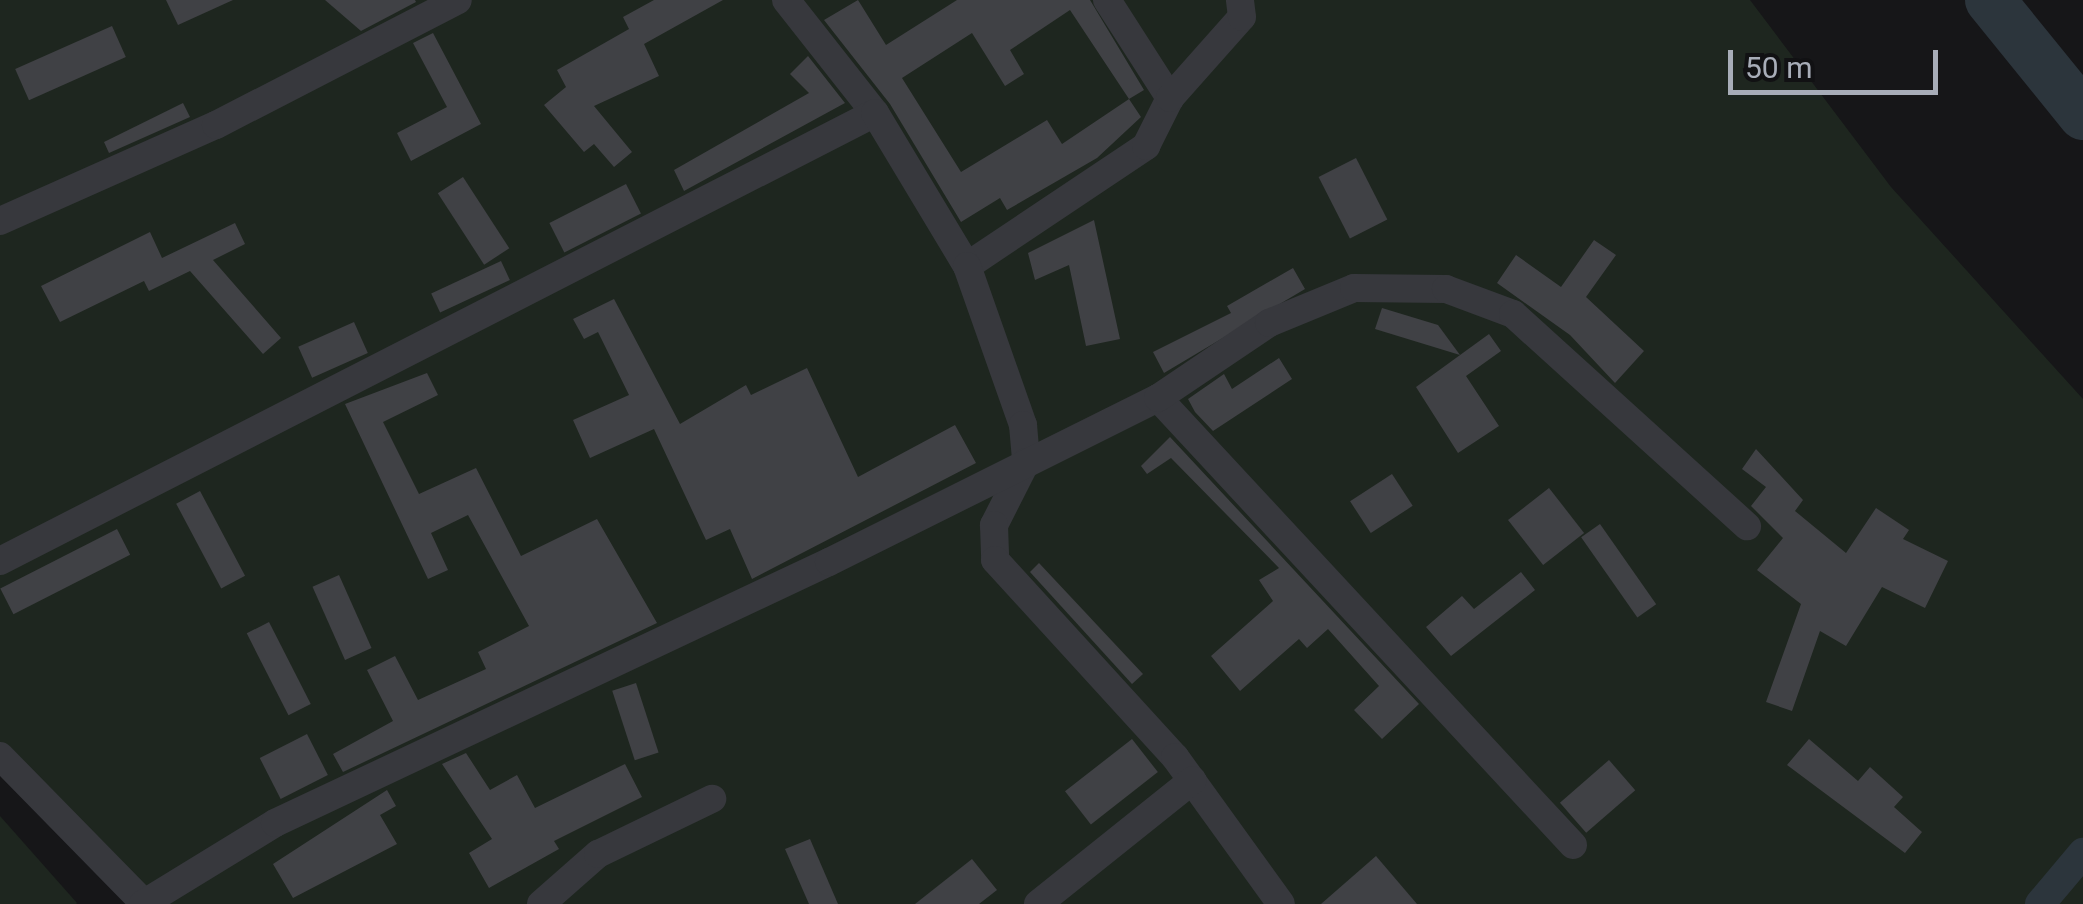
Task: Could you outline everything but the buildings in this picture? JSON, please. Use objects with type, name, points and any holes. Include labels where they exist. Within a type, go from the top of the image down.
[{"type":"street","points":[[0,220],[216,125],[458,0]]},
{"type":"street","points":[[786,0],[875,113],[967,266],[1023,425],[1026,462],[994,525],[995,560],[1193,780],[1280,904]]},
{"type":"street","points":[[1107,0],[1170,98]]},
{"type":"street","points":[[967,266],[1146,146],[1170,98],[1242,17],[1240,0]]},
{"type":"street","points":[[0,561],[875,113]]},
{"type":"street","points":[[0,756],[144,904],[275,823],[1158,398],[1312,302],[1389,285],[1465,292],[1550,340],[1748,526]]},
{"type":"street","points":[[1158,398],[1573,845]]},
{"type":"street","points":[[1038,904],[1193,780]]},
{"type":"street","points":[[540,904],[598,854],[712,799]]},
{"type":"shaded area","points":[[0,0],[1750,0],[1891,187],[2083,399],[2083,845],[2030,904],[143,904],[0,752]]},
{"type":"shaded area","points":[[0,816],[77,903],[76,904],[0,904]]},
{"type":"shaded area","points":[[2083,859],[2083,904],[2049,904]]},
{"type":"waterway","points":[[1990,0],[2083,115]]},
{"type":"waterway","points":[[2040,904],[2083,853]]}]
